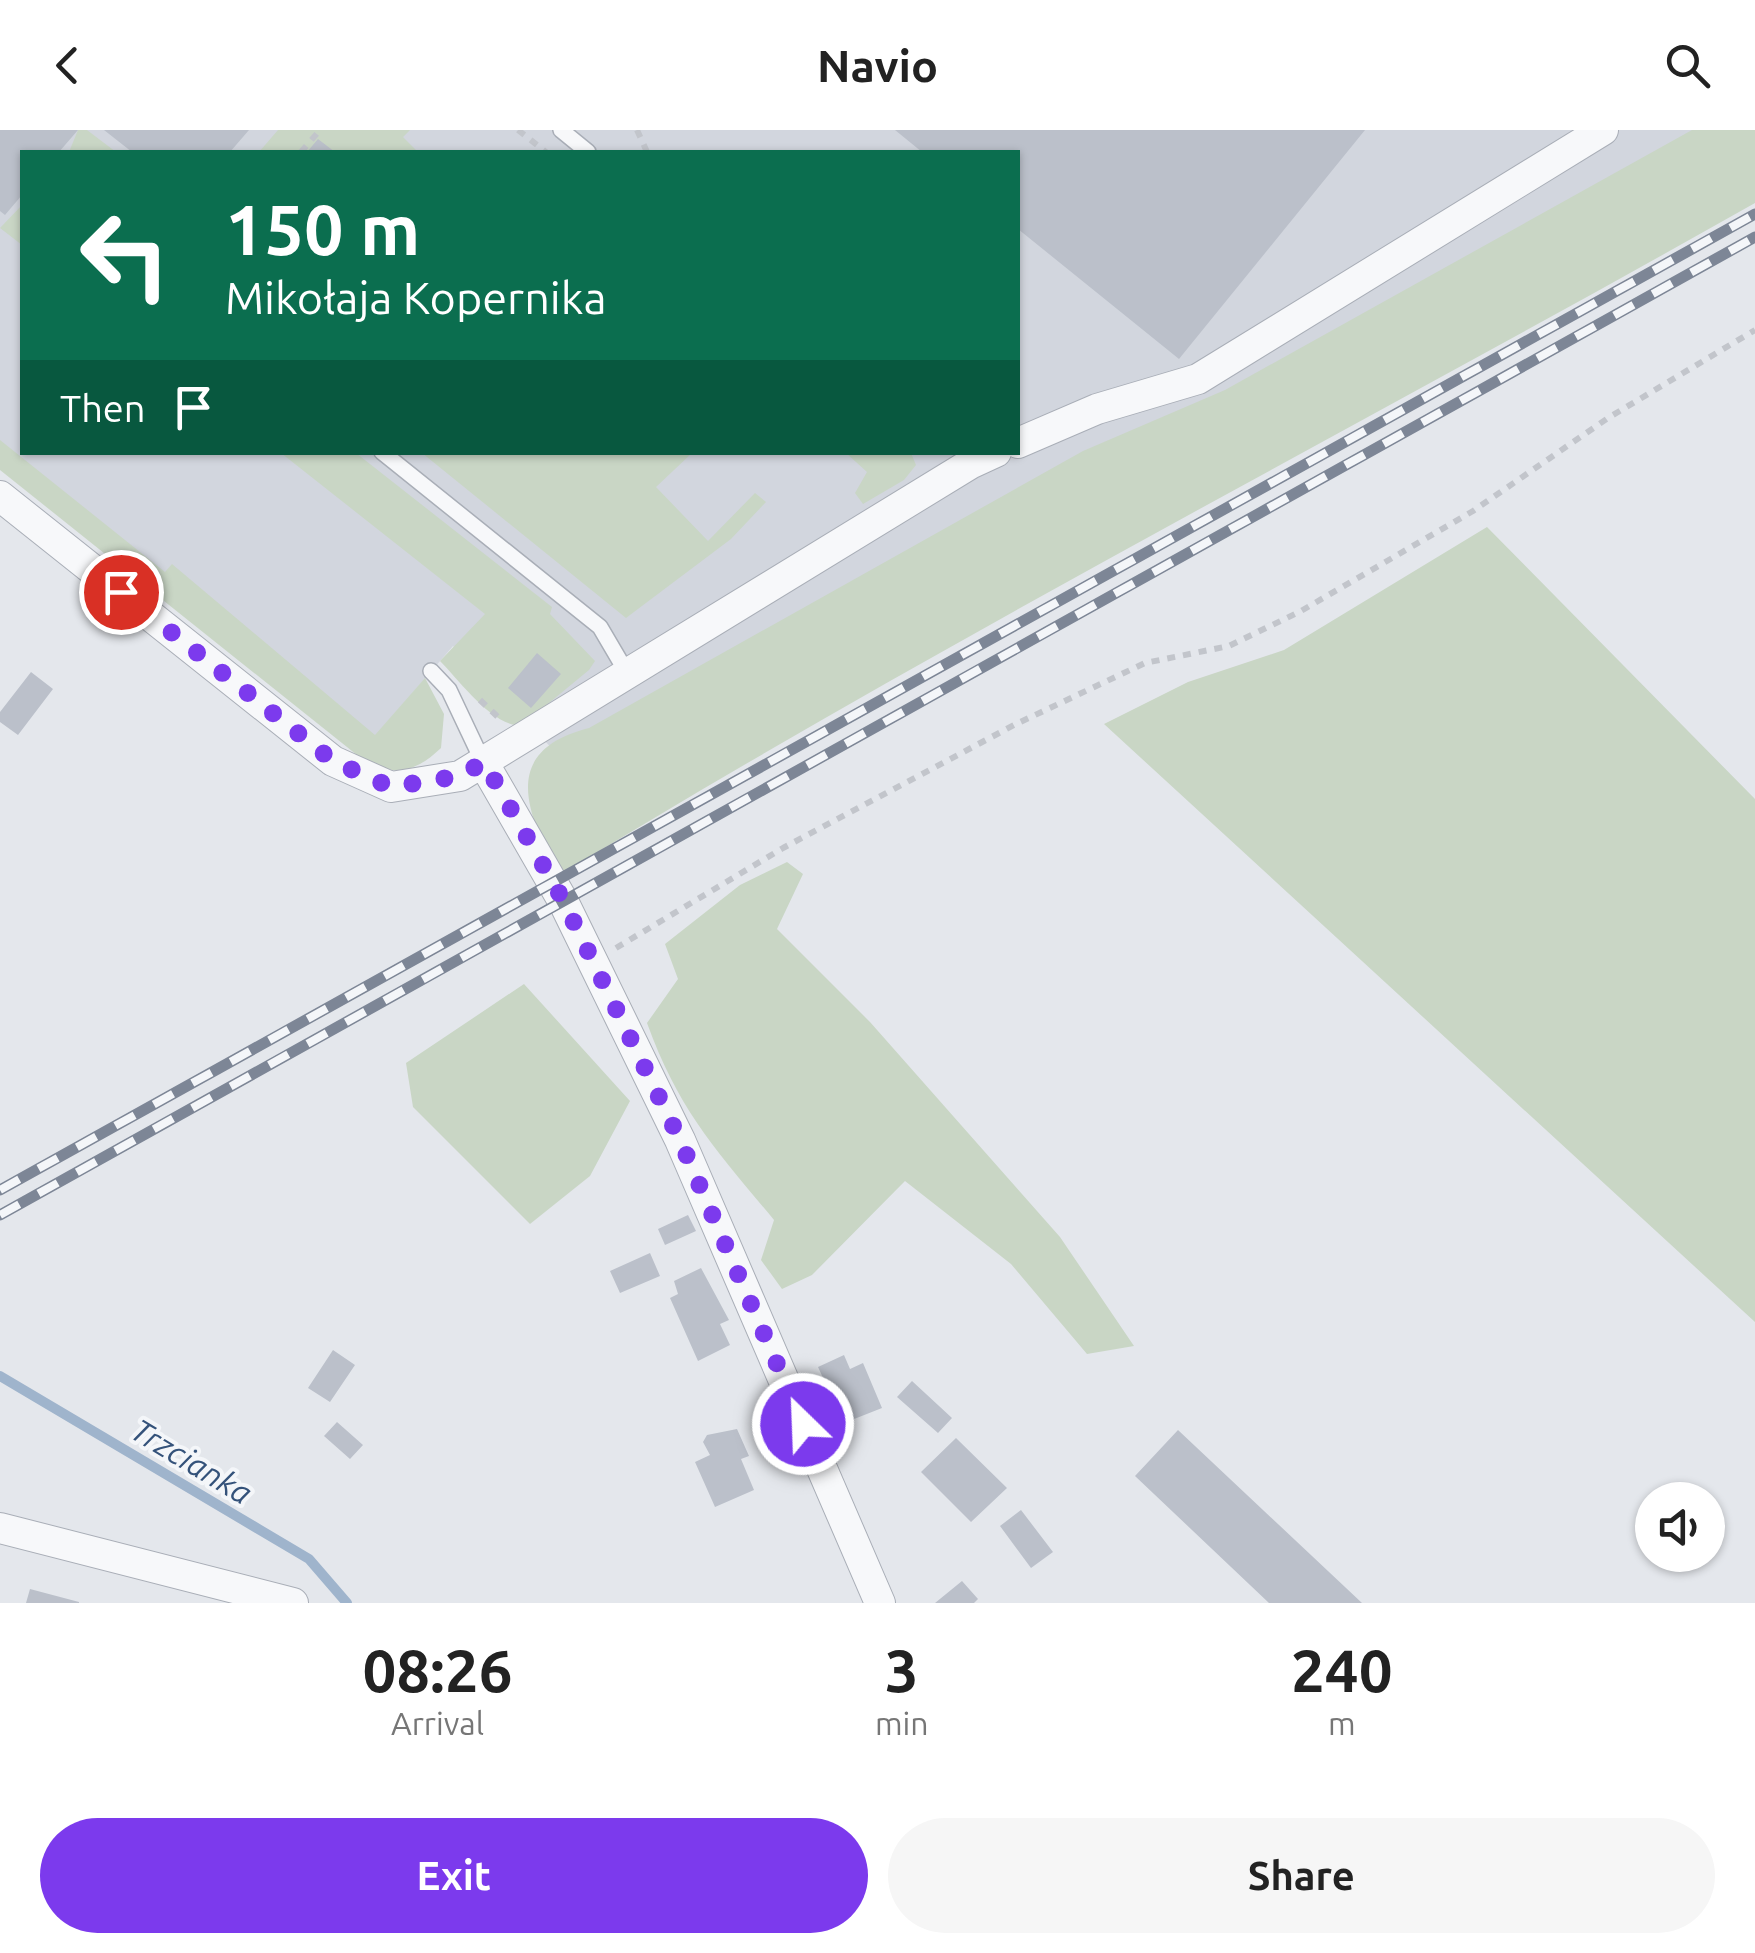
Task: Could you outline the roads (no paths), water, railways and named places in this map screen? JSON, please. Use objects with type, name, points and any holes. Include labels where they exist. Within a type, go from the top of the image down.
[{"type":"street","points":[[1020,442],[1097,409],[1198,378],[1603,130]]},
{"type":"street","points":[[0,496],[333,761],[391,787],[460,776],[974,456]]},
{"type":"street","points":[[484,762],[594,962],[680,1140],[881,1602]]},
{"type":"street","points":[[0,1528],[293,1603]]},
{"type":"lane","points":[[386,455],[600,626],[627,673]]},
{"type":"lane","points":[[432,671],[449,690],[484,762]]},
{"type":"waterway","name":"Trzcianka","points":[[0,1376],[309,1559],[347,1603]]},
{"type":"railway","points":[[0,1190],[1755,214]]},
{"type":"railway","points":[[0,1215],[1755,237]]}]
